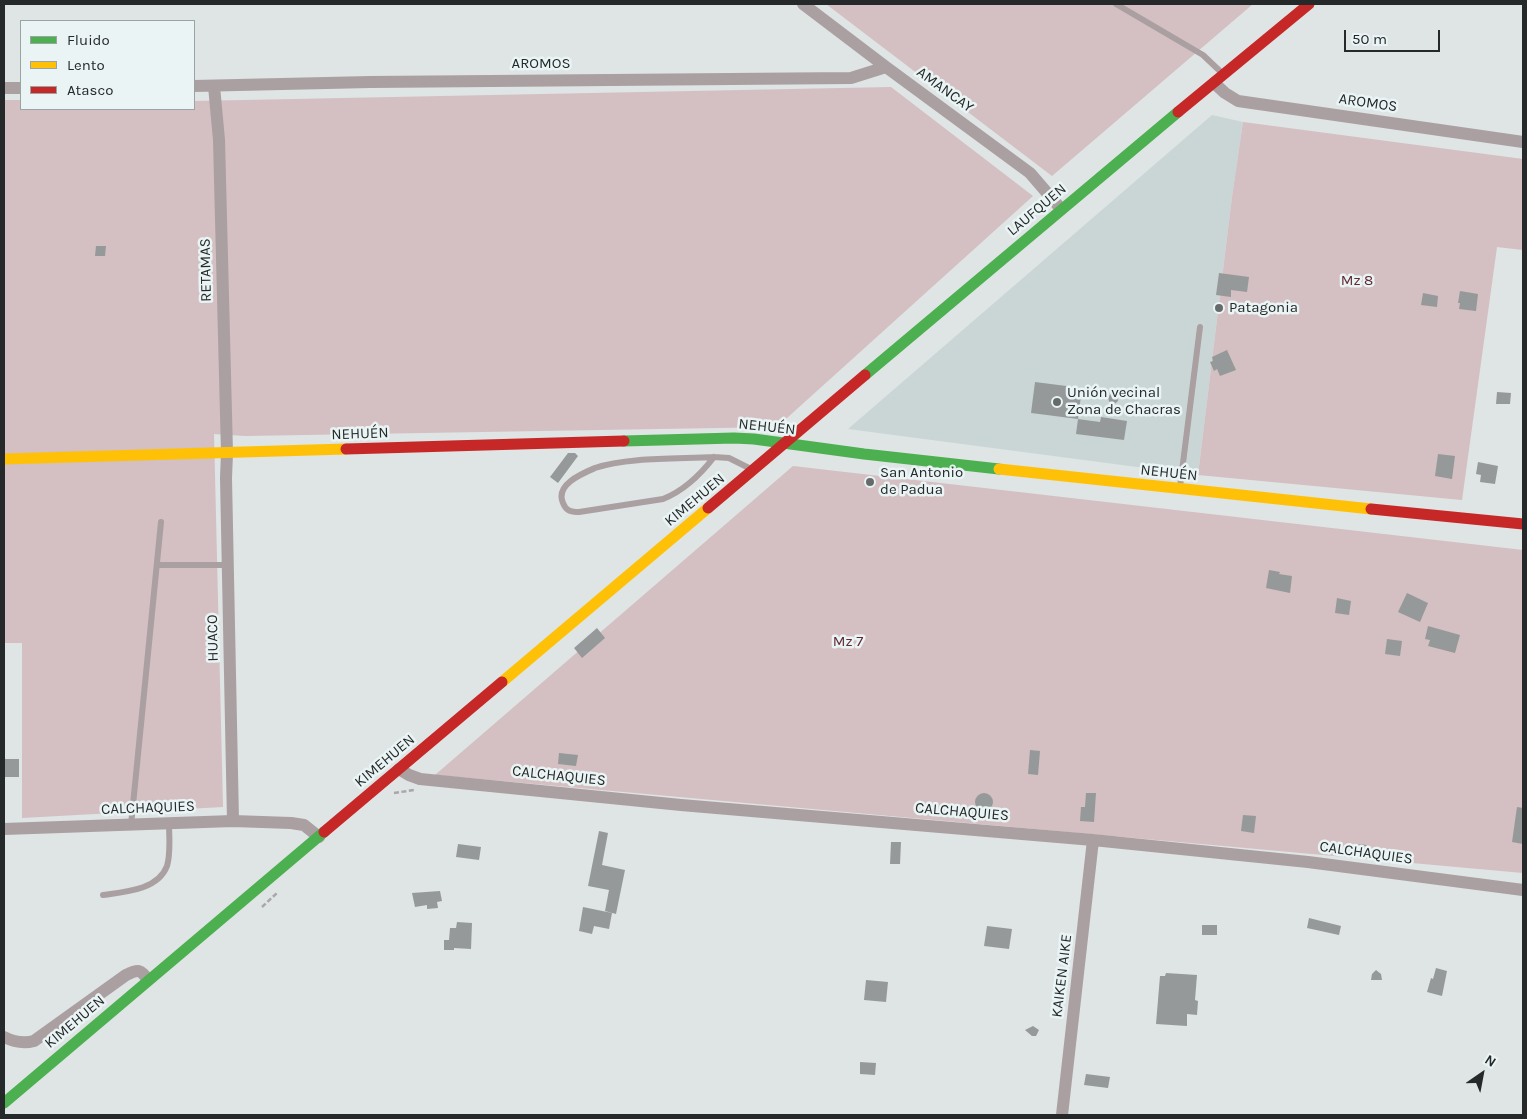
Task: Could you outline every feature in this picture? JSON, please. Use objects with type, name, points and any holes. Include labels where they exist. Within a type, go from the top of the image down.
[{"type":"street","name":"AMANCAY","points":[[803,4],[1030,173],[1061,209]]},
{"type":"street","name":"LAUFQUEN","points":[[786,443],[1061,209],[1310,4]]},
{"type":"street","name":"AROMOS","points":[[195,86],[370,82],[852,78],[886,67]]},
{"type":"street","name":"AROMOS","points":[[1219,79],[1224,93],[1238,101],[1523,142]]},
{"type":"street","name":"RETAMAS","points":[[214,86],[219,140],[227,453]]},
{"type":"street","points":[[4,88],[20,88]]},
{"type":"street","name":"NEHUÉN","points":[[4,459],[734,438],[1179,489],[1523,524]]},
{"type":"street","name":"KIMEHUEN","points":[[4,1103],[786,443]]},
{"type":"street","name":"HUACO","points":[[227,453],[233,821]]},
{"type":"street","name":"CALCHAQUIES","points":[[399,769],[420,779],[681,805],[1094,840],[1308,862],[1523,890]]},
{"type":"street","name":"CALCHAQUIES","points":[[4,829],[233,821],[304,825],[319,837]]},
{"type":"street","name":"KAIKEN AIKE","points":[[1062,1115],[1094,840]]},
{"type":"street","points":[[4,1037],[16,1042],[27,1043],[34,1041],[126,975],[137,970],[142,972],[148,980]]},
{"type":"lane","points":[[1116,4],[1195,49],[1202,55],[1219,79]]},
{"type":"lane","points":[[1179,489],[1200,327]]},
{"type":"lane","points":[[714,457],[706,468],[675,494],[664,499],[572,512],[565,508],[561,498],[562,491],[570,481],[596,468],[623,462],[714,457],[729,458],[754,470]]},
{"type":"lane","points":[[131,825],[161,522]]},
{"type":"lane","points":[[157,564],[228,565]]},
{"type":"lane","points":[[103,895],[136,891],[162,874],[167,866],[169,855],[170,824]]},
{"type":"path","points":[[388,797],[405,790],[422,791]]},
{"type":"path","points":[[261,907],[284,888]]},
{"type":"shaded area","points":[[1212,115],[1243,122],[1198,475],[848,429]]},
{"type":"green space","points":[[826,4],[1253,4],[1052,176]]},
{"type":"green space","points":[[891,87],[1033,196],[777,427],[245,436],[214,434],[223,807],[22,818],[22,643],[4,643],[4,100],[20,100],[20,110],[195,110],[195,101]]},
{"type":"green space","name":"Mz 8","points":[[1243,122],[1523,159],[1523,250],[1497,247],[1462,500],[1198,475]]},
{"type":"green space","name":"Mz 7","points":[[793,466],[1523,550],[1523,873],[435,775]]},
{"type":"building","points":[[96,246],[106,246],[105,256],[95,256]]},
{"type":"building","name":"Patagonia","points":[[1219,273],[1249,277],[1247,292],[1231,290],[1231,297],[1216,295]]},
{"type":"building","points":[[1460,291],[1478,294],[1476,311],[1459,309]]},
{"type":"building","points":[[1423,293],[1438,296],[1437,307],[1421,305]]},
{"type":"building","points":[[1227,350],[1236,370],[1220,376],[1217,369],[1214,371],[1210,362],[1213,361],[1212,357]]},
{"type":"building","points":[[1035,382],[1082,388],[1078,419],[1031,413]]},
{"type":"building","points":[[1497,392],[1511,393],[1510,404],[1496,404]]},
{"type":"building","points":[[1111,393],[1117,394],[1118,401],[1111,407],[1108,398]]},
{"type":"building","points":[[1101,417],[1127,421],[1124,440],[1076,434],[1078,419],[1100,422]]},
{"type":"building","points":[[568,453],[575,453],[578,456],[558,483],[550,477]]},
{"type":"building","points":[[1438,454],[1455,456],[1452,479],[1435,476]]},
{"type":"building","points":[[1478,462],[1498,466],[1495,484],[1480,482],[1481,475],[1476,474]]},
{"type":"building","points":[[1269,570],[1292,576],[1290,593],[1266,588]]},
{"type":"building","points":[[1407,593],[1428,603],[1420,622],[1398,612]]},
{"type":"building","points":[[1337,598],[1351,601],[1349,615],[1335,613]]},
{"type":"building","points":[[1428,626],[1460,635],[1455,653],[1428,646],[1430,640],[1425,639]]},
{"type":"building","points":[[597,628],[605,638],[582,658],[574,648]]},
{"type":"building","points":[[1387,639],[1402,641],[1400,656],[1385,654]]},
{"type":"building","points":[[1030,750],[1040,751],[1038,775],[1028,774]]},
{"type":"building","points":[[559,753],[578,755],[576,766],[558,764]]},
{"type":"building","points":[[4,759],[19,759],[19,777],[4,777]]},
{"type":"building","points":[[984,793],[990,796],[993,802],[990,808],[984,811],[978,808],[975,802],[978,796]]},
{"type":"building","points":[[1086,793],[1096,793],[1094,822],[1080,821],[1081,807],[1085,807]]},
{"type":"building","points":[[1517,807],[1523,808],[1523,844],[1512,842]]},
{"type":"building","points":[[1243,815],[1256,816],[1254,833],[1241,831]]},
{"type":"building","points":[[599,831],[608,833],[602,865],[625,870],[616,914],[605,911],[609,890],[588,886]]},
{"type":"building","points":[[891,842],[901,842],[900,864],[890,864]]},
{"type":"building","points":[[458,844],[481,847],[479,860],[456,857]]},
{"type":"building","points":[[1355,844],[1367,845],[1366,857],[1354,856]]},
{"type":"building","points":[[440,891],[442,901],[437,902],[438,908],[427,909],[427,905],[415,907],[412,893]]},
{"type":"building","points":[[583,907],[612,913],[609,929],[594,926],[592,934],[579,931]]},
{"type":"building","points":[[1309,918],[1341,926],[1339,935],[1307,928]]},
{"type":"building","points":[[457,922],[472,923],[471,949],[454,948],[454,950],[444,950],[444,940],[449,940],[450,928],[456,928]]},
{"type":"building","points":[[1202,925],[1217,925],[1217,935],[1202,935]]},
{"type":"building","points":[[987,926],[1012,929],[1009,949],[984,946]]},
{"type":"building","points":[[1436,968],[1447,971],[1442,996],[1427,992]]},
{"type":"building","points":[[1376,970],[1381,974],[1382,980],[1371,980],[1372,974]]},
{"type":"building","points":[[1166,973],[1197,975],[1195,1000],[1198,1001],[1197,1015],[1187,1014],[1187,1026],[1156,1024],[1160,976],[1165,976]]},
{"type":"building","points":[[866,980],[888,982],[886,1002],[864,1000]]},
{"type":"building","points":[[1033,1026],[1039,1030],[1036,1036],[1032,1036],[1025,1030]]},
{"type":"building","points":[[860,1062],[876,1063],[875,1075],[860,1074]]},
{"type":"building","points":[[1086,1074],[1110,1077],[1108,1088],[1084,1085]]},
{"type":"traffic: fast","points":[[865,375],[1178,112]]},
{"type":"traffic: fast","points":[[624,441],[754,439],[864,454],[999,469]]},
{"type":"traffic: fast","points":[[4,1103],[324,832]]},
{"type":"traffic: slow","points":[[4,459],[346,449]]},
{"type":"traffic: slow","points":[[999,469],[1371,509]]},
{"type":"traffic: slow","points":[[502,682],[708,508]]},
{"type":"traffic: jam","points":[[1178,112],[1309,4]]},
{"type":"traffic: jam","points":[[708,508],[865,375]]},
{"type":"traffic: jam","points":[[346,449],[624,441]]},
{"type":"traffic: jam","points":[[1371,509],[1523,524]]},
{"type":"traffic: jam","points":[[324,832],[502,682]]},
{"type":"place","name":"Patagonia","points":[[1219,308]]},
{"type":"place","name":"Unión vecinal Zona de Chacras","points":[[1057,402]]},
{"type":"place","name":"San Antonio de Padua","points":[[870,482]]}]
